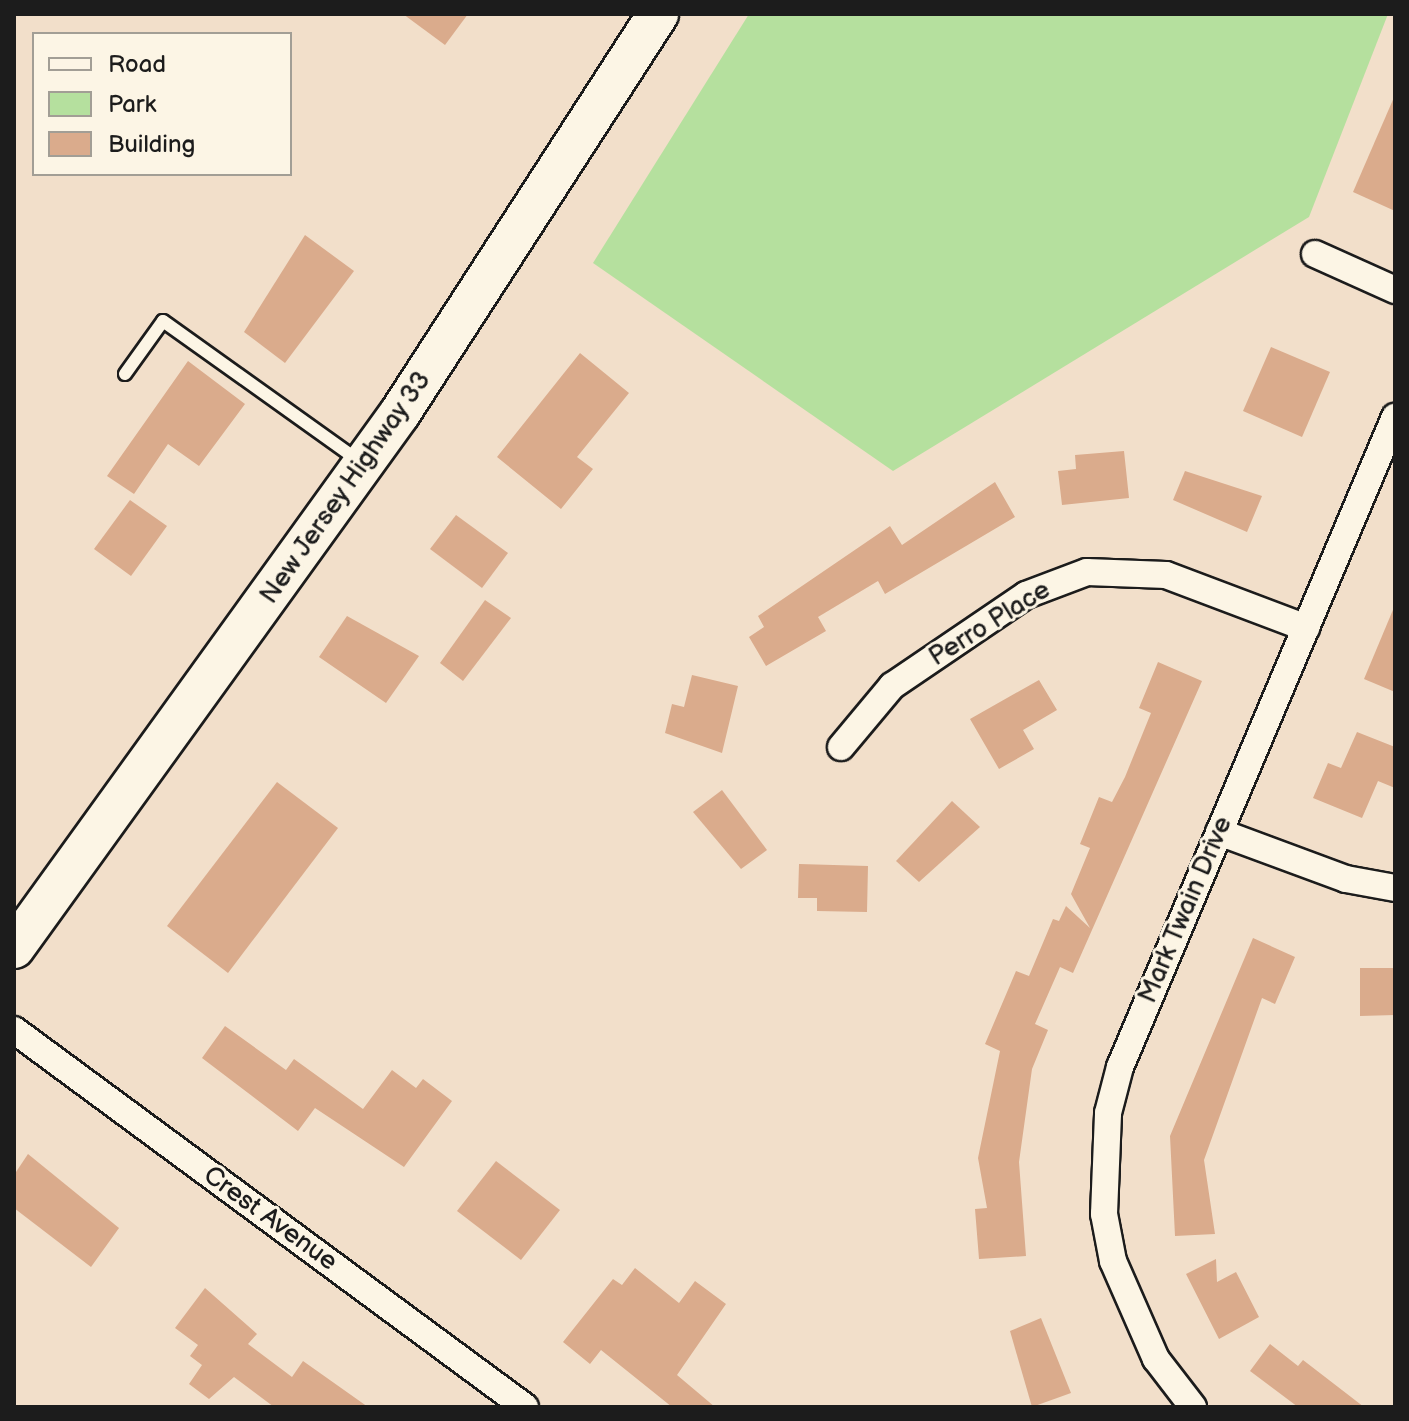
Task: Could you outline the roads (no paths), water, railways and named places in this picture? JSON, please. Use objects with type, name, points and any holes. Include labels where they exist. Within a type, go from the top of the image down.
[{"type":"main road","name":"New Jersey Highway 33","points":[[14,948],[364,465],[658,14]]},
{"type":"street","points":[[1315,254],[1395,290]]},
{"type":"street","name":"Mark Twain Drive","points":[[1190,1406],[1130,1311],[1104,1214],[1103,1161],[1120,1067],[1395,417]]},
{"type":"street","name":"Perro Place","points":[[841,747],[892,686],[1026,595],[1087,572],[1166,575],[1306,628]]},
{"type":"street","points":[[1219,832],[1346,879],[1395,888]]},
{"type":"street","name":"Crest Avenue","points":[[14,1030],[525,1407]]},
{"type":"lane","points":[[125,374],[163,321],[364,465]]}]
